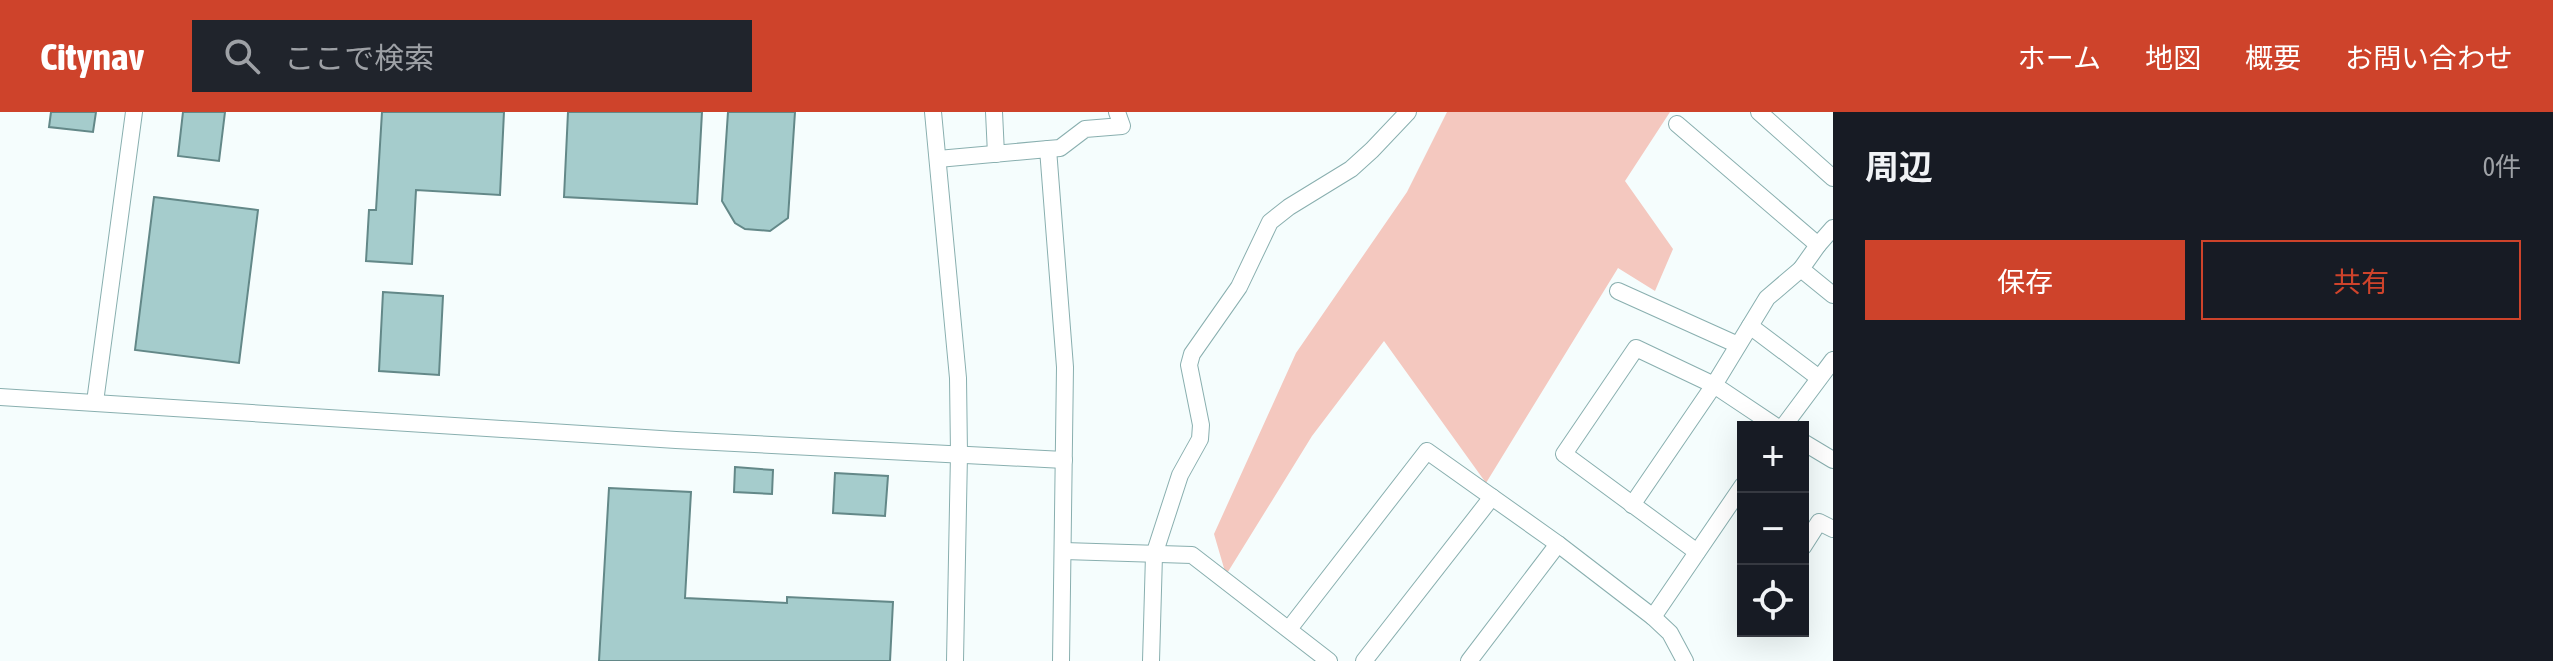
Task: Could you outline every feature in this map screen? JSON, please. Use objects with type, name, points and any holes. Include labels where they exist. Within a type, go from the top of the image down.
[{"type":"street","points":[[95,402],[134,112]]},
{"type":"street","points":[[933,112],[958,378],[955,661]]},
{"type":"street","points":[[994,112],[996,154]]},
{"type":"street","points":[[938,159],[1060,148],[1085,129],[1122,126],[1117,112]]},
{"type":"street","points":[[1151,661],[1154,555],[1180,475],[1200,439],[1201,425],[1189,365],[1192,354],[1239,287],[1270,222],[1351,169],[1408,112]]},
{"type":"street","points":[[1759,112],[1833,178]]},
{"type":"street","points":[[1677,124],[1818,245]]},
{"type":"street","points":[[1048,149],[1065,367],[1061,661]]},
{"type":"street","points":[[1632,505],[1714,385],[1767,298],[1801,269],[1833,228]]},
{"type":"street","points":[[1801,269],[1833,295]]},
{"type":"street","points":[[1618,291],[1738,345]]},
{"type":"street","points":[[1750,326],[1819,378]]},
{"type":"street","points":[[1697,552],[1564,454],[1636,348],[1714,385],[1771,421]]},
{"type":"street","points":[[1785,421],[1833,360]]},
{"type":"street","points":[[0,397],[676,440],[1064,460]]},
{"type":"street","points":[[1809,446],[1833,460]]},
{"type":"street","points":[[1289,629],[1427,451],[1558,544],[1653,617],[1670,633],[1685,661]]},
{"type":"street","points":[[1653,617],[1738,493]]},
{"type":"street","points":[[1364,661],[1492,497]]},
{"type":"street","points":[[1809,538],[1819,522],[1833,529]]},
{"type":"street","points":[[1469,661],[1558,544]]},
{"type":"street","points":[[1064,551],[1192,555],[1329,661]]},
{"type":"shaded area","points":[[1447,112],[1670,112],[1625,181],[1673,249],[1655,291],[1618,268],[1486,483],[1384,341],[1312,436],[1226,575],[1214,534],[1296,353],[1407,192]]},
{"type":"building","points":[[51,112],[96,112],[93,132],[49,127]]},
{"type":"building","points":[[183,112],[225,112],[219,161],[178,156]]},
{"type":"building","points":[[382,112],[504,112],[500,195],[416,190],[412,264],[366,261],[369,210],[376,210]]},
{"type":"building","points":[[568,112],[702,112],[697,204],[564,197]]},
{"type":"building","points":[[728,112],[795,112],[788,218],[770,231],[745,229],[735,223],[722,201]]},
{"type":"building","points":[[154,197],[258,210],[239,363],[135,350]]},
{"type":"building","points":[[383,292],[443,296],[439,375],[379,371]]},
{"type":"building","points":[[735,467],[773,470],[772,494],[734,492]]},
{"type":"building","points":[[835,473],[888,476],[885,516],[833,513]]},
{"type":"building","points":[[609,488],[691,492],[685,598],[787,603],[787,597],[893,602],[890,661],[599,661]]}]
